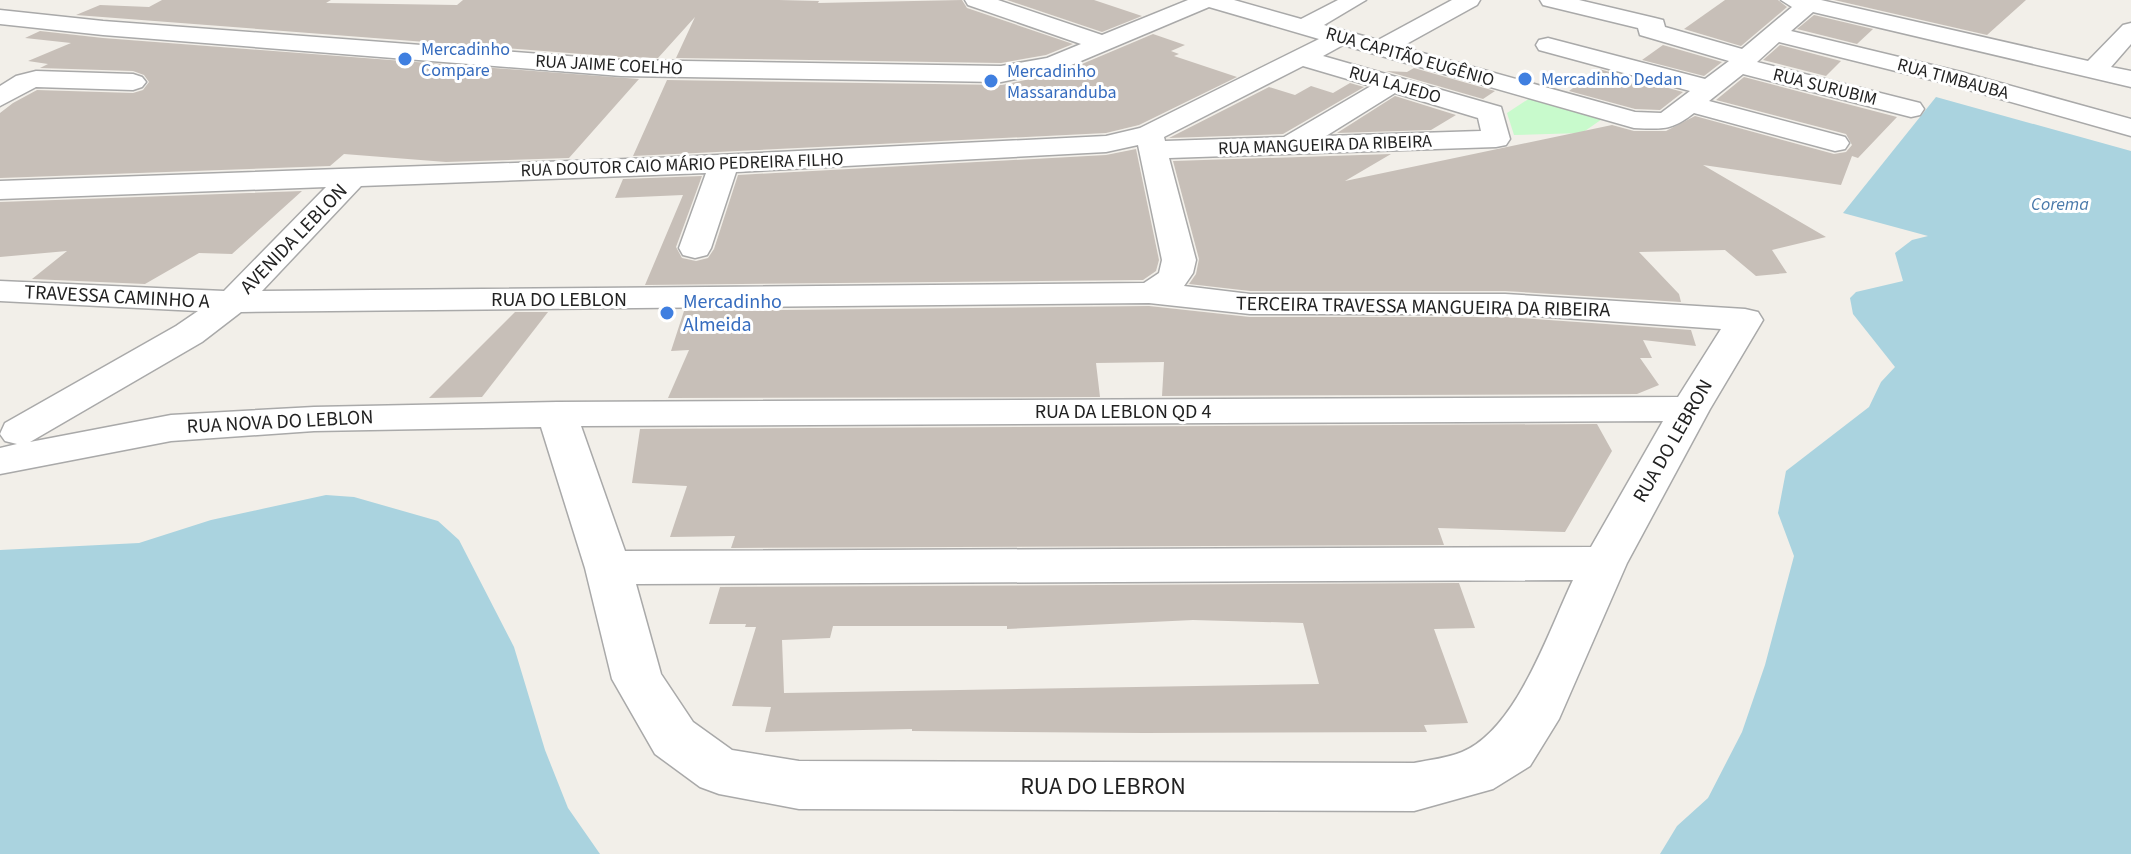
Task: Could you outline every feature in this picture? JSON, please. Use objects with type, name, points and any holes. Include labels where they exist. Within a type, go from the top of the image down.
[{"type":"street","points":[[0,16],[45,0]]},
{"type":"street","points":[[976,0],[1105,44]]},
{"type":"street","name":"RUA JAIME COELHO","points":[[0,16],[103,28],[576,65],[1001,74],[1041,68],[1208,0]]},
{"type":"street","name":"RUA CAPITÃO EUGÊNIO","points":[[1208,0],[1379,49],[1496,109]]},
{"type":"street","points":[[1303,27],[1355,0]]},
{"type":"street","points":[[1379,49],[1469,0]]},
{"type":"street","name":"RUA SURUBIM","points":[[1551,0],[1655,25],[1648,30],[1742,61],[1911,109]]},
{"type":"street","points":[[1496,109],[1549,97],[1646,122],[1667,121],[1774,34],[1800,2],[2114,75]]},
{"type":"street","points":[[1496,109],[1521,63],[1599,12]]},
{"type":"street","points":[[6,85],[48,51],[103,28]]},
{"type":"street","points":[[2084,115],[2114,75],[2131,30]]},
{"type":"street","name":"RUA TIMBAUBA","points":[[1774,34],[1952,77],[2131,128]]},
{"type":"street","name":"RUA DOUTOR CAIO MÁRIO PEDREIRA FILHO","points":[[0,190],[724,164],[1151,142],[1339,38]]},
{"type":"street","points":[[1548,45],[1835,143]]},
{"type":"street","name":"RUA LAJEDO","points":[[1300,57],[1392,84],[1496,109]]},
{"type":"street","points":[[6,85],[60,77],[94,82],[133,82]]},
{"type":"street","points":[[1290,146],[1392,84]]},
{"type":"street","points":[[1496,109],[1596,132]]},
{"type":"street","name":"RUA MANGUEIRA DA RIBEIRA","points":[[1151,142],[1290,146],[1496,109]]},
{"type":"street","points":[[1149,293],[1167,285],[1178,275],[1179,260],[1151,142]]},
{"type":"street","points":[[695,248],[724,164]]},
{"type":"street","name":"AVENIDA LEBLON","points":[[233,302],[354,176]]},
{"type":"street","name":"TRAVESSA CAMINHO A","points":[[0,291],[233,302]]},
{"type":"street","name":"RUA DO LEBLON","points":[[233,302],[1149,293]]},
{"type":"street","name":"TERCEIRA TRAVESSA MANGUEIRA DA RIBEIRA","points":[[1149,293],[1250,304],[1505,304],[1745,320]]},
{"type":"street","points":[[5,452],[189,334],[233,302]]},
{"type":"street","name":"RUA DO LEBRON","points":[[557,414],[608,568],[637,679],[674,738],[719,771],[799,785],[1414,787],[1474,773],[1511,750],[1533,719],[1604,563],[1690,409],[1745,320]]},
{"type":"street","name":"RUA DA LEBLON QD 4","points":[[557,414],[1690,409]]},
{"type":"street","name":"RUA NOVA DO LEBLON","points":[[5,452],[171,428],[246,421],[557,414]]},
{"type":"street","points":[[608,568],[1604,563]]},
{"type":"green space","points":[[1533,96],[1605,117],[1582,133],[1514,135],[1507,113]]},
{"type":"water","name":"Corema","points":[[1936,97],[2131,151],[2131,854],[1660,854],[1677,826],[1708,798],[1742,732],[1765,665],[1794,556],[1778,513],[1786,471],[1869,407],[1881,382],[1895,367],[1853,314],[1850,298],[1856,292],[1903,281],[1895,253],[1912,240],[1928,236],[1843,213]]},
{"type":"water","points":[[326,495],[354,497],[438,521],[459,540],[514,647],[545,750],[568,808],[600,854],[0,854],[0,550],[139,543],[211,520]]},
{"type":"building","points":[[162,0],[331,0],[326,3],[457,5],[463,0],[779,0],[818,3],[962,0],[967,8],[1073,44],[1046,55],[1001,63],[676,58],[695,17],[658,58],[621,57],[76,15],[100,5],[149,7]]},
{"type":"building","points":[[1007,0],[1094,0],[1142,16],[1102,32]]},
{"type":"building","points":[[1725,0],[1778,0],[1787,7],[1741,46],[1684,29]]},
{"type":"building","points":[[1834,0],[2026,0],[1987,35]]},
{"type":"building","points":[[1814,15],[1873,29],[1857,44],[1797,29]]},
{"type":"building","points":[[40,31],[639,79],[569,158],[446,162],[344,154],[330,166],[0,178],[0,113],[13,103],[37,90],[133,93],[143,90],[149,82],[144,75],[133,71],[40,68],[48,64],[28,61],[71,43],[25,38]]},
{"type":"building","points":[[1153,34],[1185,45],[1171,51],[1179,54],[1174,56],[1237,77],[1139,125],[1106,133],[633,156],[667,80],[1002,85],[1063,72]]},
{"type":"building","points":[[1663,45],[1722,62],[1704,76],[1642,60]]},
{"type":"building","points":[[1780,45],[1841,61],[1826,76],[1763,60]]},
{"type":"building","points":[[1414,68],[1495,91],[1483,99],[1386,71],[1407,72]]},
{"type":"building","points":[[1599,69],[1683,92],[1660,110],[1635,109],[1569,91]]},
{"type":"building","points":[[1744,77],[1897,117],[1858,158],[1852,156],[1841,185],[1703,165],[1826,237],[1772,250],[1787,273],[1756,276],[1725,250],[1639,252],[1679,294],[1681,302],[1505,291],[1250,291],[1189,284],[1196,274],[1199,259],[1173,161],[1391,154],[1345,181],[1612,125],[1634,131],[1666,131],[1695,116],[1834,154],[1846,152],[1852,145],[1846,134],[1716,100]]},
{"type":"building","points":[[1350,83],[1364,87],[1283,134],[1169,138],[1269,87],[1295,95],[1311,86],[1333,93]]},
{"type":"building","points":[[1395,96],[1456,115],[1431,130],[1337,133]]},
{"type":"building","points":[[1136,149],[1159,260],[1156,271],[1143,280],[645,285],[683,195],[615,198],[623,179],[702,176],[676,247],[682,258],[696,261],[708,258],[714,249],[738,175],[1106,155]]},
{"type":"building","points":[[302,191],[232,254],[199,253],[145,284],[32,279],[67,251],[0,257],[0,202]]},
{"type":"building","points":[[1149,306],[1250,317],[1505,317],[1691,330],[1696,346],[1643,340],[1652,358],[1640,358],[1659,385],[1637,394],[1162,396],[1164,362],[1096,363],[1100,397],[668,398],[689,350],[671,351],[684,311]]},
{"type":"building","points":[[515,312],[548,312],[482,397],[429,398]]},
{"type":"building","points":[[1597,424],[1612,451],[1565,532],[1438,528],[1444,545],[731,548],[735,536],[670,537],[687,486],[632,483],[640,429]]},
{"type":"building","points":[[1459,583],[1475,628],[1434,629],[1468,723],[1424,725],[1427,732],[1144,733],[912,729],[765,732],[771,707],[732,706],[756,627],[709,624],[720,587]],"holes":[[[1193,620],[1303,623],[1319,684],[784,693],[782,640],[830,638],[833,626],[1007,626],[1007,629]]]},
{"type":"place","name":"Mercadinho Compare","points":[[405,59]]},
{"type":"place","name":"Mercadinho Dedan","points":[[1525,79]]},
{"type":"place","name":"Mercadinho Massaranduba","points":[[991,81]]},
{"type":"place","name":"Mercadinho Almeida","points":[[667,313]]}]
